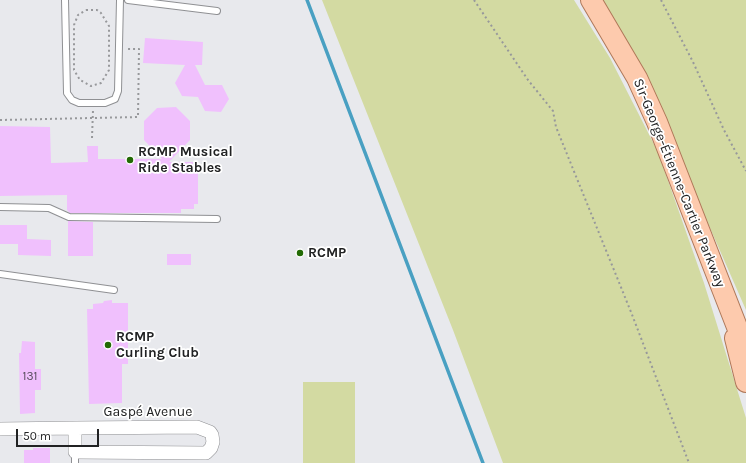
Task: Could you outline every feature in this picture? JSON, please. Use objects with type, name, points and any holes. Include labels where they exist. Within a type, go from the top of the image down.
[{"type":"main road","name":"Sir-George-Étienne-Cartier Parkway","points":[[592,0],[647,100],[678,173],[746,350]]},
{"type":"main road","points":[[721,286],[746,332]]},
{"type":"main road","points":[[721,286],[746,382]]},
{"type":"street","name":"Gaspé Avenue","points":[[0,429],[75,428],[197,427],[210,432],[213,442],[211,448],[206,453],[75,457],[75,428]]},
{"type":"lane","points":[[65,0],[67,93],[75,102],[94,103],[112,102],[117,95],[120,0]]},
{"type":"lane","points":[[128,0],[217,11]]},
{"type":"lane","points":[[0,207],[49,208],[69,217],[217,219]]},
{"type":"lane","points":[[0,274],[114,290]]},
{"type":"path","points":[[474,0],[528,80],[553,112],[556,127],[631,312],[689,463]]},
{"type":"path","points":[[661,0],[689,55],[724,130],[746,171]]},
{"type":"path","points":[[86,10],[97,10],[107,21],[108,70],[105,78],[95,85],[86,84],[80,80],[74,70],[74,25],[78,15],[86,10]]},
{"type":"path","points":[[92,138],[94,103]]},
{"type":"green space","points":[[322,0],[574,0],[610,58],[658,152],[704,283],[746,418],[746,463],[503,463],[453,330]]},
{"type":"green space","points":[[602,0],[746,0],[746,310],[685,171]]},
{"type":"green space","points":[[303,382],[355,382],[355,463],[303,463]]},
{"type":"building","points":[[145,38],[203,42],[202,65],[195,65],[205,85],[222,85],[229,99],[221,112],[205,111],[198,97],[182,96],[175,83],[185,65],[143,63]]},
{"type":"building","name":"RCMP Musical Ride Stables","points":[[176,107],[190,121],[190,140],[169,162],[193,162],[193,167],[198,167],[198,204],[194,204],[194,209],[181,209],[181,213],[70,213],[67,210],[67,195],[0,196],[0,126],[50,127],[51,163],[88,162],[87,146],[98,146],[98,159],[162,159],[144,140],[144,121],[157,108]]},
{"type":"building","points":[[68,221],[93,222],[93,256],[68,256]]},
{"type":"building","points":[[0,225],[27,225],[27,239],[51,240],[51,256],[18,255],[18,244],[0,244]]},
{"type":"building","points":[[167,254],[191,254],[191,265],[167,265]]},
{"type":"building","name":"RCMP Curling Club","points":[[112,300],[112,303],[128,303],[128,364],[122,364],[122,403],[89,404],[87,309],[93,309],[93,304]]},
{"type":"building","points":[[22,341],[35,342],[35,369],[41,369],[41,390],[35,390],[35,413],[20,414],[19,353],[21,353]]},
{"type":"building","points":[[33,448],[50,448],[50,463],[24,463],[24,450],[33,450]]},
{"type":"waterway","points":[[307,0],[483,463]]},
{"type":"place","name":"RCMP Musical Ride Stables","points":[[130,160]]},
{"type":"place","name":"RCMP","points":[[300,253]]},
{"type":"place","name":"RCMP Curling Club","points":[[108,345]]}]
